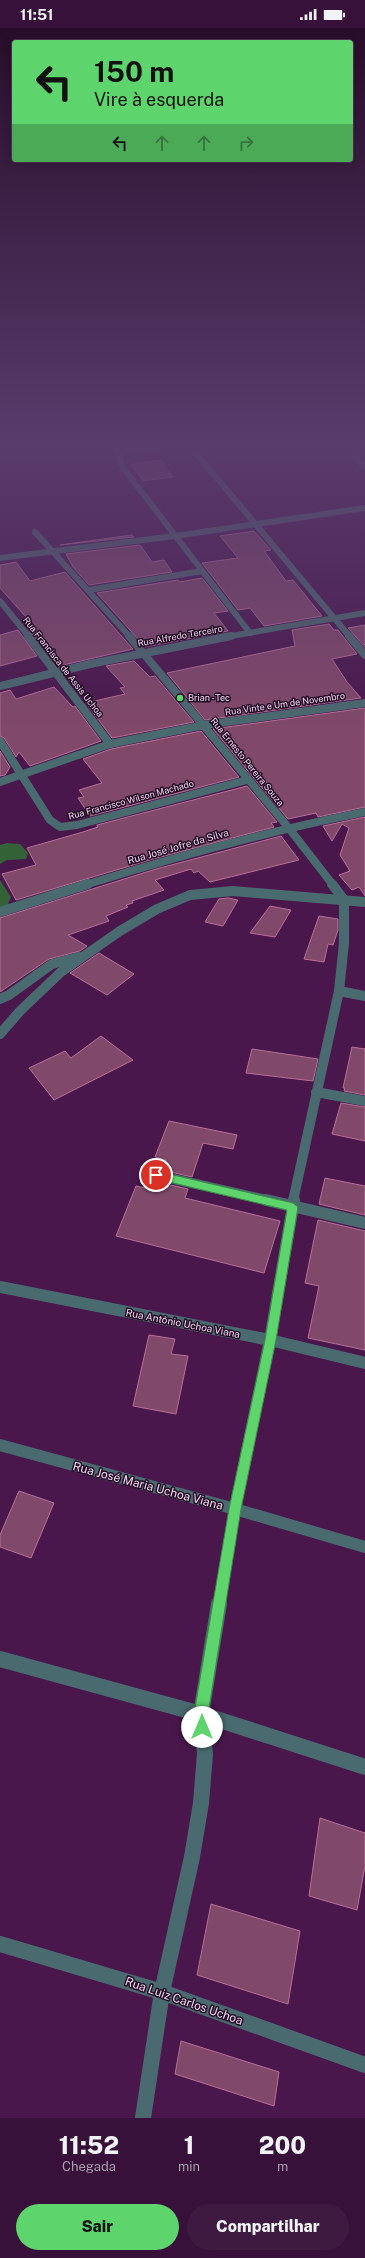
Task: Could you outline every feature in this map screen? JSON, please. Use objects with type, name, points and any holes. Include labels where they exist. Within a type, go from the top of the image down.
[{"type":"street","name":"Rua Ernesto Pereira Souza","points":[[43,540],[143,651],[247,780],[288,827],[344,900]]},
{"type":"street","points":[[0,558],[146,540]]},
{"type":"street","points":[[178,540],[250,633]]},
{"type":"street","points":[[269,540],[365,655]]},
{"type":"street","points":[[89,590],[202,571]]},
{"type":"street","name":"Rua Francisca de Assis Uchoa","points":[[0,601],[56,670],[110,744]]},
{"type":"street","name":"Rua Alfredo Terceiro","points":[[0,686],[56,670],[143,651],[365,613]]},
{"type":"street","name":"Rua Vinte e Um de Novembro","points":[[0,782],[110,744],[204,725],[365,703]]},
{"type":"street","name":"Rua Francisco Wilson Machado","points":[[0,741],[53,824],[65,827],[105,819],[247,780]]},
{"type":"street","name":"Rua José Jofre da Silva","points":[[0,912],[170,858],[288,827],[365,812]]},
{"type":"street","points":[[0,1034],[47,984],[83,956],[157,909],[190,895],[233,891],[363,901]]},
{"type":"street","points":[[143,2118],[162,1992],[192,1857],[202,1803],[205,1754],[201,1714],[235,1509],[270,1340],[293,1207],[316,1092],[339,991],[345,930],[344,900]]},
{"type":"street","points":[[0,999],[10,996],[52,964],[83,956]]},
{"type":"street","points":[[339,991],[365,996]]},
{"type":"street","points":[[316,1092],[365,1101]]},
{"type":"street","points":[[156,1175],[365,1223]]},
{"type":"street","name":"Rua Antônio Uchoa Viana","points":[[0,1286],[270,1340],[365,1363]]},
{"type":"street","name":"Rua José Maria Uchoa Viana","points":[[0,1445],[235,1509],[365,1547]]},
{"type":"street","points":[[0,1659],[201,1714],[365,1767]]},
{"type":"street","name":"Rua Luiz Carlos Uchoa","points":[[0,1944],[162,1992],[365,2065]]},
{"type":"green space","points":[[7,843],[20,844],[28,853],[26,859],[7,860],[0,864],[0,845]]},
{"type":"green space","points":[[0,880],[11,897],[6,909],[0,910]]},
{"type":"building","points":[[99,540],[111,540],[60,545]]},
{"type":"building","points":[[223,540],[262,540],[271,550],[264,551],[286,581],[293,580],[322,616],[264,626],[250,608],[238,610],[202,563],[238,558]]},
{"type":"building","points":[[140,545],[152,562],[164,560],[172,572],[89,585],[73,567],[66,554]]},
{"type":"building","points":[[16,562],[30,581],[65,572],[133,649],[59,666],[50,653],[48,653],[27,628],[34,626],[0,588],[0,565]]},
{"type":"building","points":[[202,578],[228,611],[214,613],[228,631],[145,647],[97,593],[178,580],[179,582]]},
{"type":"building","points":[[329,624],[334,630],[338,630],[357,654],[332,659],[347,682],[361,698],[205,720],[167,673],[295,646],[292,630]]},
{"type":"building","points":[[365,625],[365,647],[348,628]]},
{"type":"building","points":[[18,630],[37,656],[0,666],[0,635]]},
{"type":"building","points":[[134,661],[150,677],[155,676],[194,722],[112,738],[86,703],[125,694],[120,688],[125,687],[106,666]]},
{"type":"building","points":[[54,687],[73,707],[75,706],[101,741],[30,766],[19,752],[16,757],[4,738],[0,736],[0,693],[10,690],[16,699]]},
{"type":"building","points":[[365,708],[365,807],[318,817],[316,813],[288,819],[213,729]]},
{"type":"building","points":[[201,731],[239,777],[90,816],[78,798],[84,797],[79,790],[102,783],[83,759],[111,749]]},
{"type":"building","points":[[0,751],[10,767],[5,775],[0,776]]},
{"type":"building","points":[[247,786],[277,822],[271,823],[274,827],[153,859],[16,900],[2,874],[36,865],[27,848],[83,832],[98,827],[97,825]]},
{"type":"building","points":[[365,817],[365,896],[359,887],[352,890],[339,875],[350,871],[340,855],[349,828],[342,824],[332,841],[323,826]]},
{"type":"building","points":[[281,836],[299,860],[210,882],[198,871],[194,873],[191,869],[155,880],[164,890],[132,901],[133,903],[126,905],[128,907],[106,916],[109,921],[68,935],[87,946],[80,951],[49,959],[0,992],[0,918],[156,869]]},
{"type":"building","points":[[228,898],[238,900],[223,926],[205,922],[219,899]]},
{"type":"building","points":[[270,906],[291,910],[275,937],[250,933]]},
{"type":"building","points":[[319,916],[338,919],[338,930],[333,945],[328,944],[324,962],[304,959]]},
{"type":"building","points":[[99,953],[134,974],[107,995],[70,973]]},
{"type":"building","points":[[101,1036],[133,1060],[54,1100],[29,1068],[65,1051],[71,1058]]},
{"type":"building","points":[[352,1047],[365,1049],[365,1095],[344,1091],[345,1088],[343,1088]]},
{"type":"building","points":[[252,1049],[318,1059],[313,1081],[246,1073]]},
{"type":"building","points":[[341,1103],[365,1107],[365,1141],[332,1134]]},
{"type":"building","points":[[169,1121],[237,1135],[233,1149],[203,1143],[192,1177],[162,1170],[166,1160],[155,1157]]},
{"type":"building","points":[[325,1178],[365,1186],[365,1215],[319,1204]]},
{"type":"building","points":[[158,1182],[188,1189],[185,1198],[280,1221],[264,1273],[116,1236],[136,1186],[155,1190]]},
{"type":"building","points":[[318,1220],[365,1231],[365,1350],[308,1338],[319,1286],[305,1283]]},
{"type":"building","points":[[149,1335],[175,1339],[171,1354],[188,1356],[176,1414],[133,1406]]},
{"type":"building","points":[[19,1491],[54,1503],[31,1558],[0,1547],[0,1535]]},
{"type":"building","points":[[320,1818],[365,1833],[365,1866],[357,1910],[309,1896]]},
{"type":"building","points":[[211,1904],[300,1931],[288,2004],[197,1975]]},
{"type":"building","points":[[181,2041],[279,2072],[274,2106],[175,2074]]},
{"type":"place","name":"Brian - Tec","points":[[180,698]]},
{"type":"route","points":[[156,1175],[293,1207],[270,1340],[235,1509],[201,1714],[202,1727]]}]
